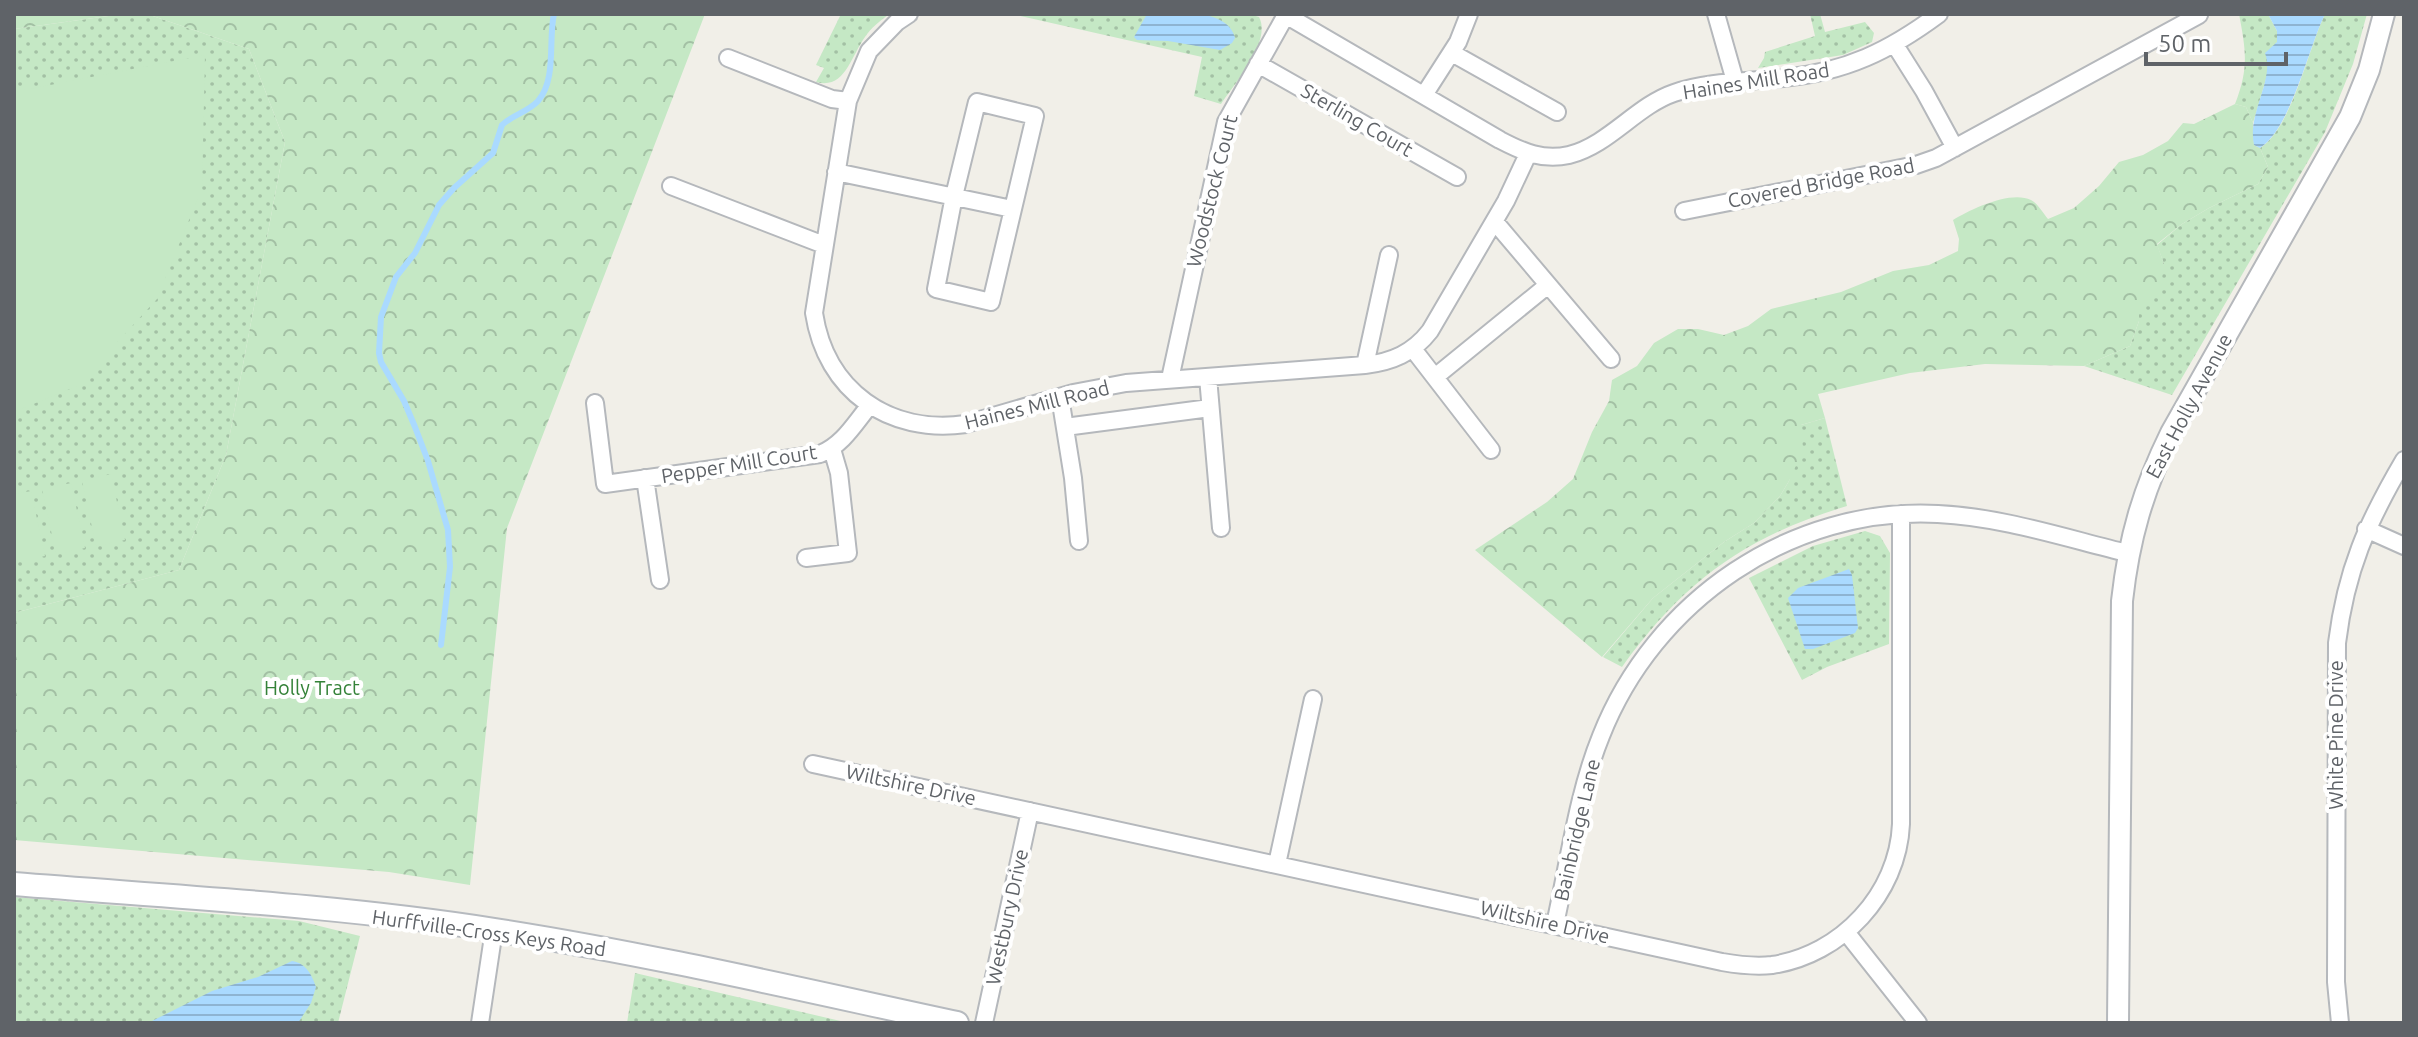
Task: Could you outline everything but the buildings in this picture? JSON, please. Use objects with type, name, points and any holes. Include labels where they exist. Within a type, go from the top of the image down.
[{"type":"main road","name":"Hurffville-Cross Keys Road","points":[[14,884],[286,907],[494,930],[661,959],[957,1023]]},
{"type":"street","name":"Haines Mill Road","points":[[909,14],[889,29],[869,51],[848,101],[814,302],[815,323],[846,386],[870,405],[901,421],[950,426],[1126,383],[1382,363],[1413,349],[1430,331],[1495,222],[1528,154],[1552,156],[1582,151],[1639,111],[1690,88],[1829,71],[1874,56],[1939,14]]},
{"type":"street","points":[[1424,95],[1465,30],[1469,14]]},
{"type":"street","points":[[1716,14],[1735,81]]},
{"type":"street","name":"East Holly Avenue","points":[[2118,1023],[2122,601],[2127,553],[2137,512],[2152,471],[2171,433],[2350,117],[2369,70],[2384,14]]},
{"type":"street","points":[[1285,15],[1528,154]]},
{"type":"street","name":"Woodstock Court","points":[[1170,379],[1222,137],[1233,106],[1285,15]]},
{"type":"street","name":"Covered Bridge Road","points":[[1684,211],[1916,165],[1955,148],[2199,15]]},
{"type":"street","points":[[1895,45],[1955,148]]},
{"type":"street","points":[[1452,53],[1557,112]]},
{"type":"street","points":[[728,58],[832,99],[848,101]]},
{"type":"street","name":"Sterling Court","points":[[1258,64],[1457,177]]},
{"type":"street","points":[[977,102],[1035,116],[1012,209],[991,302],[936,289],[977,102]]},
{"type":"street","points":[[836,172],[1012,209]]},
{"type":"street","points":[[671,186],[824,245]]},
{"type":"street","points":[[1495,222],[1611,359]]},
{"type":"street","points":[[1365,365],[1389,255]]},
{"type":"street","points":[[1435,377],[1548,285]]},
{"type":"street","points":[[1413,349],[1491,450]]},
{"type":"street","points":[[1208,377],[1221,528]]},
{"type":"street","points":[[1060,397],[1079,541]]},
{"type":"street","name":"Pepper Mill Court","points":[[595,403],[605,484],[820,454],[832,449],[870,405]]},
{"type":"street","points":[[1065,427],[1210,408]]},
{"type":"street","name":"Pepper Mill Court","points":[[806,558],[848,553],[839,473],[832,449]]},
{"type":"street","name":"White Pine Drive","points":[[2340,1023],[2336,982],[2336,655],[2348,578],[2366,529],[2404,460]]},
{"type":"street","name":"Pepper Mill Court","points":[[645,478],[660,580]]},
{"type":"street","name":"Bainbridge Lane","points":[[1555,924],[1593,757],[1619,696],[1653,645],[1703,593],[1770,551],[1808,534],[1843,523],[1901,514],[1971,517],[2127,553]]},
{"type":"street","name":"Wiltshire Drive","points":[[813,764],[1722,962],[1772,965],[1805,957],[1846,932],[1868,910],[1896,859],[1900,837],[1901,514]]},
{"type":"street","points":[[2366,529],[2404,546]]},
{"type":"street","points":[[1277,864],[1313,699]]},
{"type":"street","name":"Westbury Drive","points":[[984,1023],[1030,811]]},
{"type":"street","points":[[480,1023],[494,930]]},
{"type":"street","points":[[1846,932],[1918,1023]]},
{"type":"green space","points":[[14,14],[123,14],[14,29]]},
{"type":"green space","points":[[123,14],[147,14],[249,49],[285,142],[226,455],[179,570],[14,613],[14,29]]},
{"type":"green space","name":"Holly Tract","points":[[147,14],[705,14],[507,528],[470,885],[389,872],[14,840],[14,613],[179,570],[226,455],[285,142],[249,49]]},
{"type":"green space","points":[[841,14],[889,14],[867,34],[841,76],[826,83],[816,82],[824,68],[816,65]]},
{"type":"green space","points":[[1012,14],[1249,14],[1259,17],[1262,27],[1261,38],[1250,62],[1221,104],[1194,96],[1202,57]]},
{"type":"green space","points":[[1810,14],[1820,14],[1825,32],[1865,22],[1874,33],[1872,42],[1843,55],[1758,68],[1765,52],[1815,36]]},
{"type":"green space","points":[[2239,14],[2268,14],[2277,31],[2277,42],[2253,123],[2246,107],[2235,104],[2243,80],[2245,59]]},
{"type":"green space","points":[[2325,14],[2367,14],[2353,64],[2325,132],[2172,395],[2084,366],[2130,346],[2139,321],[2138,306],[2164,264],[2157,245],[2182,224],[2258,184],[2268,167],[2260,148],[2281,124],[2290,106]]},
{"type":"green space","points":[[205,55],[202,188],[157,299],[77,386],[14,412],[14,92]]},
{"type":"green space","points":[[2235,104],[2246,107],[2253,123],[2254,145],[2260,148],[2268,167],[2258,184],[2182,224],[2157,244],[2164,264],[2160,290],[2139,306],[2139,321],[2130,346],[2084,366],[1985,364],[1910,373],[1818,394],[1825,418],[1801,425],[1803,450],[1780,496],[1754,523],[1724,542],[1653,598],[1602,657],[1475,550],[1547,502],[1573,479],[1592,432],[1609,401],[1612,380],[1637,366],[1654,343],[1678,329],[1698,329],[1724,335],[1748,326],[1771,309],[1841,292],[1893,271],[1929,265],[1958,251],[1959,239],[1953,220],[1991,202],[2013,197],[2031,200],[2048,219],[2074,208],[2099,186],[2119,162],[2143,155],[2168,141],[2183,123],[2194,124]]},
{"type":"green space","points":[[1825,418],[1847,506],[1778,532],[1720,566],[1669,610],[1622,667],[1603,657],[1653,598],[1724,542],[1754,523],[1780,496],[1789,481],[1801,425]]},
{"type":"green space","points":[[111,474],[125,540],[96,546],[82,481]]},
{"type":"green space","points":[[71,483],[85,548],[56,554],[42,489]]},
{"type":"green space","points":[[31,491],[45,556],[15,562],[14,494]]},
{"type":"green space","points":[[1865,531],[1880,536],[1890,553],[1889,644],[1827,667],[1802,680],[1749,578],[1813,546]]},
{"type":"green space","points":[[14,897],[299,921],[360,936],[338,1023],[14,1023]]},
{"type":"green space","points":[[635,973],[849,1023],[627,1023]]},
{"type":"water","points":[[1147,14],[1210,16],[1230,28],[1235,38],[1220,50],[1168,41],[1137,40],[1134,37]]},
{"type":"water","points":[[2268,14],[2325,14],[2290,106],[2271,138],[2260,148],[2254,145],[2254,121],[2267,74],[2265,53],[2277,42],[2277,31]]},
{"type":"water","points":[[1849,569],[1858,628],[1855,633],[1813,649],[1805,649],[1788,598],[1798,588]]},
{"type":"water","points":[[292,961],[308,970],[316,987],[311,1003],[298,1023],[148,1023],[212,991],[258,977]]},
{"type":"waterway","points":[[441,645],[450,567],[448,530],[415,427],[381,362],[381,317],[396,277],[415,253],[439,205],[493,153],[502,125],[534,105],[544,92],[550,71],[554,14]]}]
